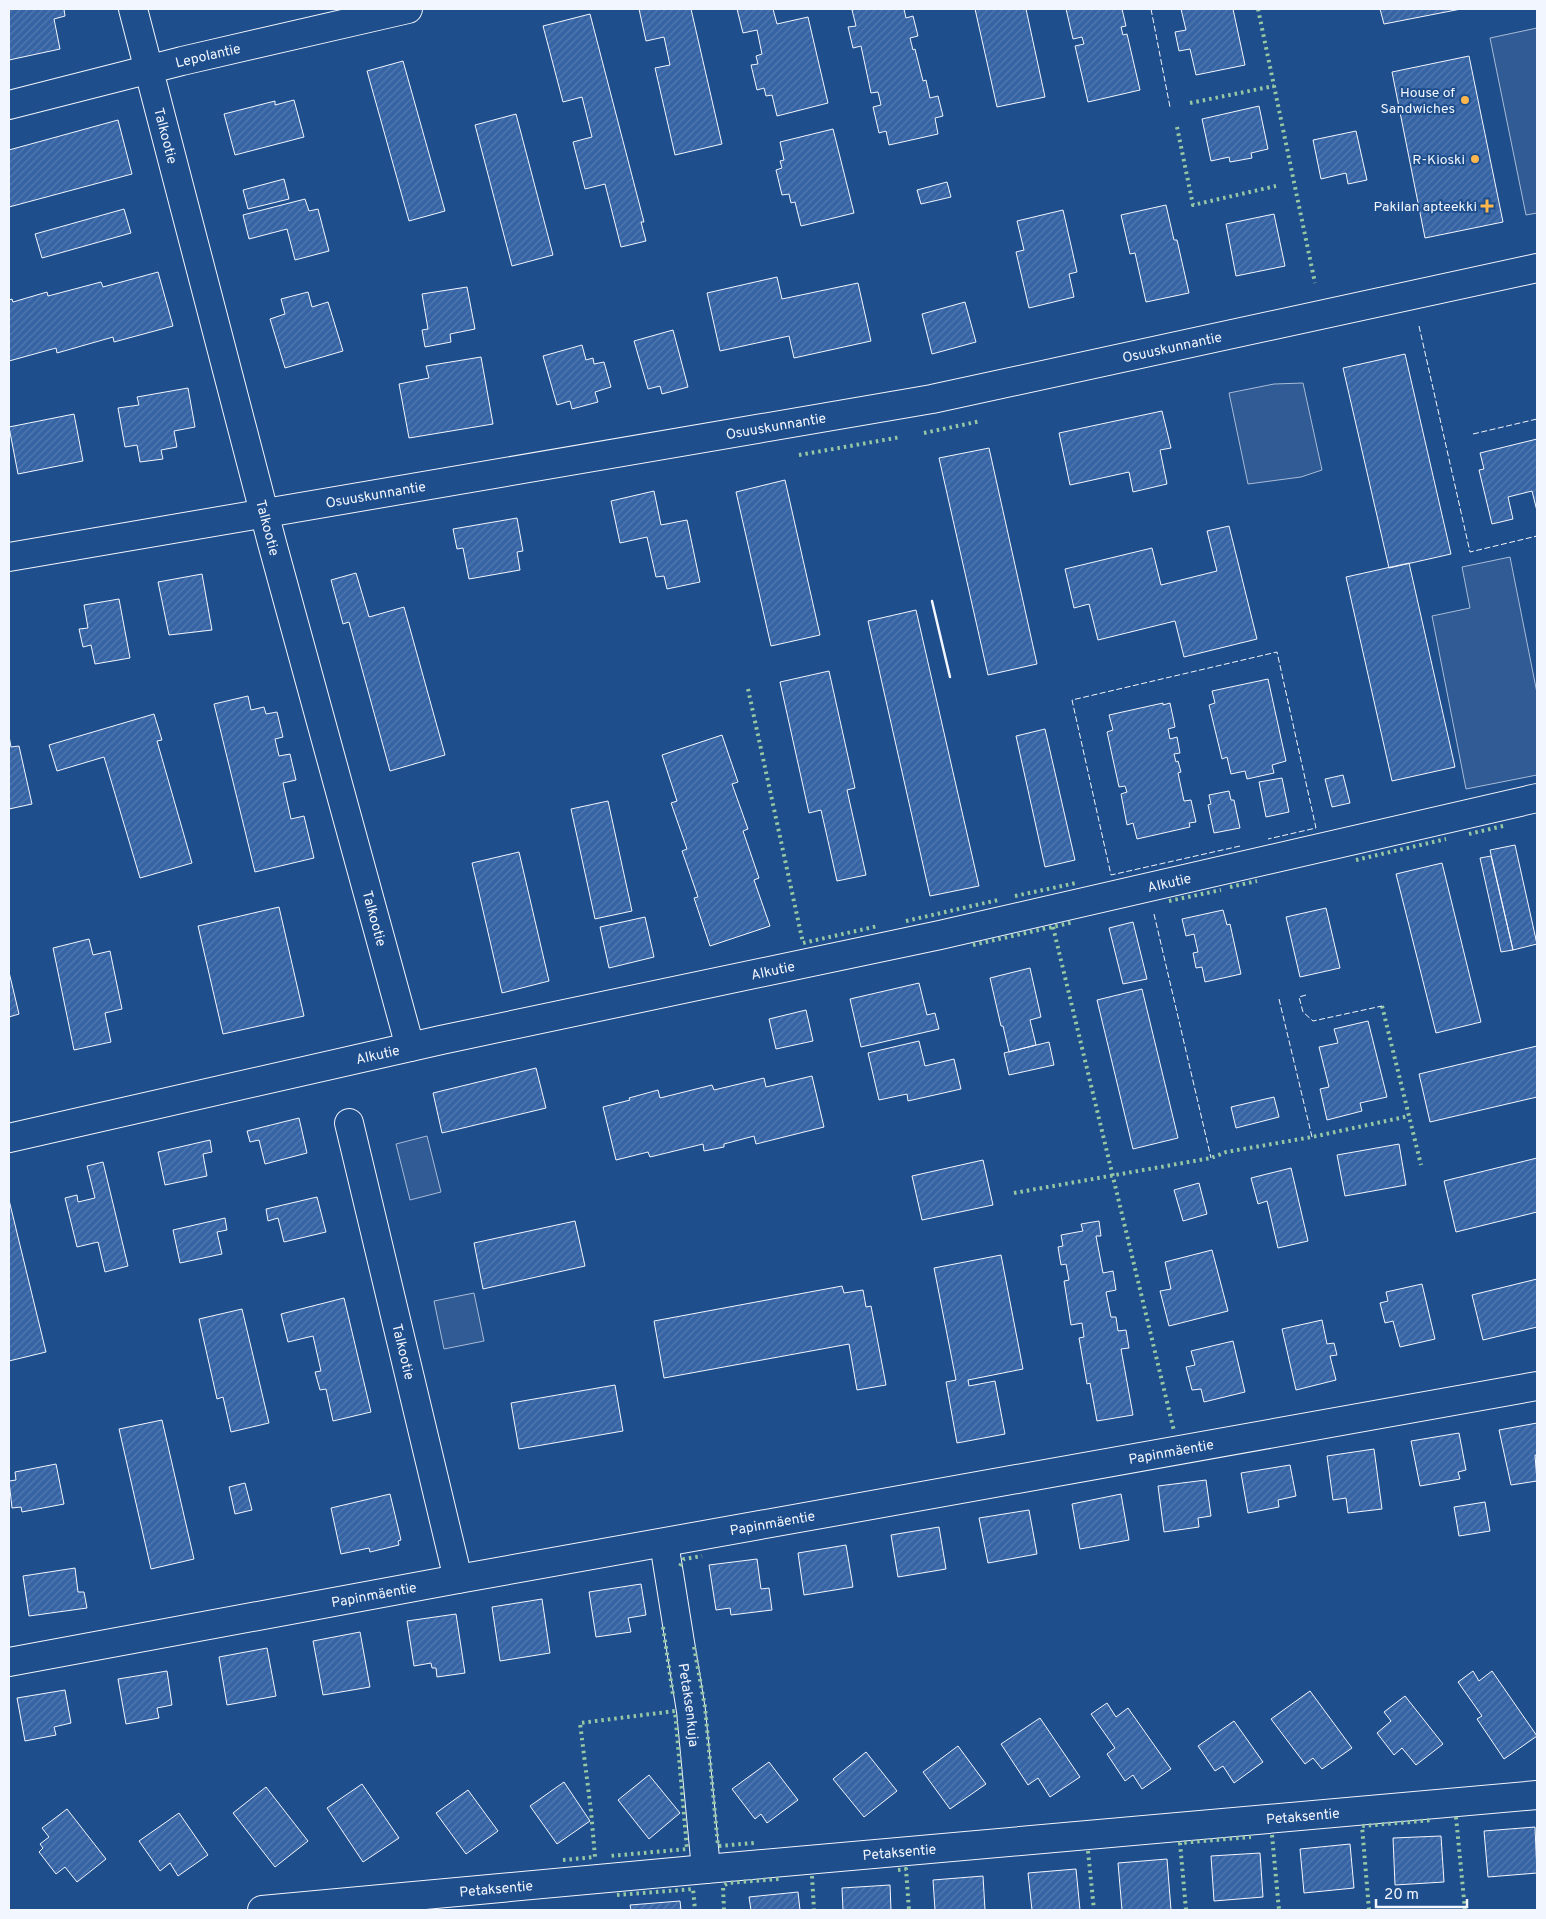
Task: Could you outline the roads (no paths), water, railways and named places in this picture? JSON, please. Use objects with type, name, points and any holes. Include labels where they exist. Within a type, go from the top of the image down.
[{"type":"street","name":"Talkootie","points":[[133,9],[265,513],[410,1047]]},
{"type":"street","name":"Lepolantie","points":[[9,105],[149,69],[408,9]]},
{"type":"street","name":"Osuuskunnantie","points":[[9,557],[932,398],[1537,268]]},
{"type":"street","name":"Alkutie","points":[[9,1138],[410,1047],[940,935],[1537,798]]},
{"type":"street","name":"Talkootie","points":[[349,1123],[458,1579]]},
{"type":"street","name":"Papinmäentie","points":[[9,1662],[458,1579],[1537,1386]]},
{"type":"street","name":"Petaksenkuja","points":[[664,1543],[690,1711],[706,1868]]},
{"type":"street","name":"Petaksentie","points":[[262,1910],[706,1868],[1537,1795]]},
{"type":"place","name":"House of Sandwiches","points":[[1465,100]]},
{"type":"place","name":"R-Kioski","points":[[1475,159]]},
{"type":"place","name":"Pakilan apteekki","points":[[1487,206]]}]
